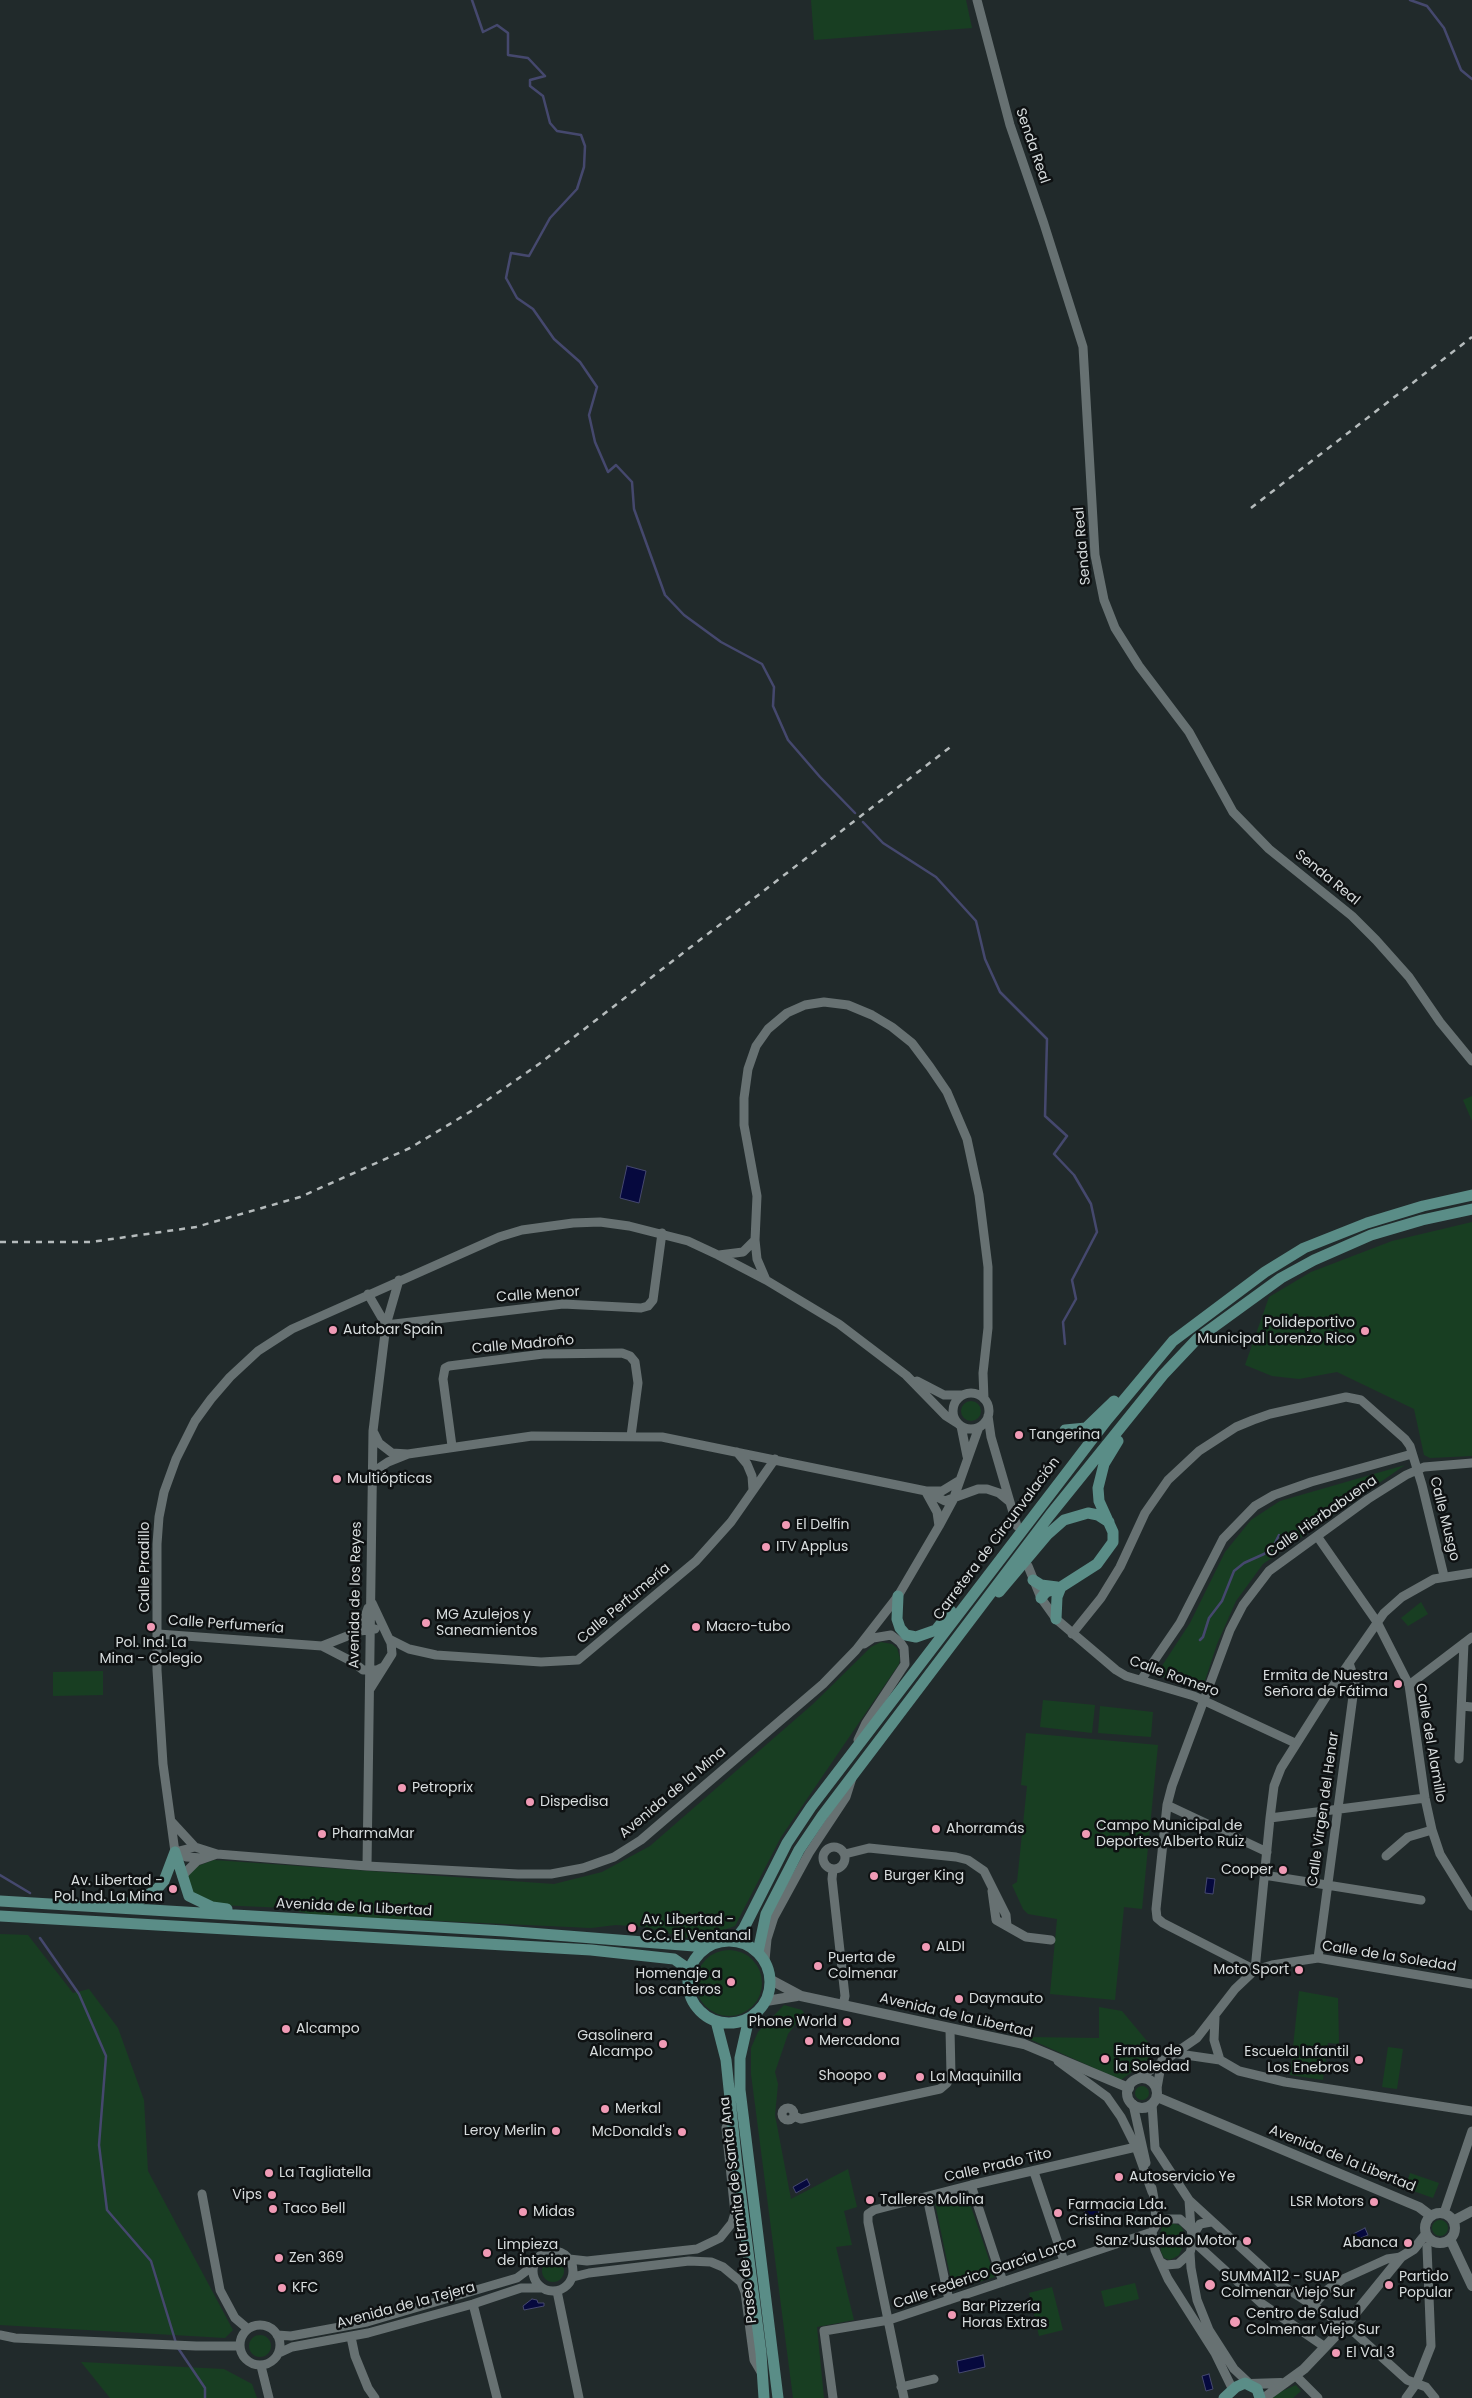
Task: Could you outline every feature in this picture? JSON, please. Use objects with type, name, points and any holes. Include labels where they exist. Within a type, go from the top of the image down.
[{"type":"main road","name":"Carretera de Circunvalación","points":[[734,1941],[744,1928],[787,1843],[811,1807],[1107,1420],[1173,1341],[1265,1272],[1304,1248],[1376,1220],[1423,1206],[1472,1195]]},
{"type":"main road","name":"Carretera de Circunvalación","points":[[761,1956],[766,1914],[799,1850],[853,1775],[1050,1515],[1162,1375],[1197,1339],[1281,1278],[1314,1260],[1372,1235],[1422,1220],[1472,1209]]},
{"type":"main road","points":[[1065,1430],[1077,1430],[1094,1423],[1146,1364],[1173,1341]]},
{"type":"main road","points":[[1041,1598],[1046,1592],[1062,1587],[1097,1564],[1113,1542],[1110,1522],[1099,1501],[1098,1488],[1101,1470],[1114,1446],[1162,1375]]},
{"type":"main road","points":[[970,1621],[1011,1580],[1047,1535],[1064,1520],[1076,1514],[1088,1513],[1098,1514],[1110,1522]]},
{"type":"main road","points":[[898,1596],[895,1632],[916,1637],[936,1630],[968,1591],[999,1561]]},
{"type":"main road","points":[[1033,1580],[1041,1585],[1062,1587]]},
{"type":"main road","points":[[1056,1619],[1057,1597],[1062,1587]]},
{"type":"main road","points":[[175,1852],[189,1896],[200,1903],[212,1908],[258,1911],[303,1920]]},
{"type":"main road","points":[[55,1906],[85,1901],[130,1902],[140,1900],[157,1890],[164,1881],[175,1852]]},
{"type":"main road","name":"Avenida de la Libertad","points":[[0,1902],[504,1931],[707,1947]]},
{"type":"main road","name":"Avenida de la Libertad","points":[[0,1916],[591,1950],[674,1959],[690,1970]]},
{"type":"main road","points":[[734,1941],[751,1946],[761,1956],[771,1980],[766,2001],[758,2011],[749,2018],[733,2023],[716,2021],[707,2016],[693,2001],[688,1980],[690,1970],[699,1953],[707,1947],[720,1942],[734,1941]]},
{"type":"main road","name":"Paseo de la Ermita de Santa Ana","points":[[749,2018],[740,2058],[740,2090],[778,2398]]},
{"type":"main road","name":"Paseo de la Ermita de Santa Ana","points":[[716,2021],[726,2060],[763,2374],[764,2398]]},
{"type":"main road","points":[[1229,2395],[1240,2384],[1250,2384],[1257,2389],[1262,2398]]},
{"type":"street","name":"Senda Real","points":[[977,0],[1010,125],[1083,346],[1095,555],[1100,588],[1115,628],[1140,666],[1189,732],[1233,812],[1268,849],[1352,916],[1381,946],[1409,977],[1440,1022],[1472,1061]]},
{"type":"street","points":[[766,1280],[757,1259],[755,1240],[757,1196],[744,1125],[744,1098],[748,1069],[756,1046],[768,1029],[788,1013],[805,1005],[824,1002],[848,1005],[892,1026],[912,1044],[930,1066],[947,1092],[967,1139],[979,1194],[988,1267],[988,1328],[983,1373],[984,1399],[988,1405],[992,1436],[1018,1526]]},
{"type":"street","points":[[399,1280],[499,1237],[547,1226],[600,1222],[662,1233],[688,1241],[766,1280],[839,1324],[906,1375],[946,1416],[959,1425],[970,1429],[981,1426],[988,1416]]},
{"type":"street","name":"Calle Menor","points":[[386,1325],[563,1304],[641,1308],[648,1306],[652,1300],[662,1233]]},
{"type":"street","points":[[718,1256],[743,1252],[755,1240]]},
{"type":"street","name":"Calle Pradillo","points":[[175,1852],[159,1717],[156,1544],[158,1517],[164,1492],[176,1459],[195,1421],[230,1377],[258,1351],[292,1329],[399,1280]]},
{"type":"street","name":"Avenida de los Reyes","points":[[367,1866],[373,1431],[386,1325],[399,1280]]},
{"type":"street","points":[[368,1294],[386,1325]]},
{"type":"street","name":"Calle Madroño","points":[[452,1446],[443,1379],[445,1368],[543,1354],[622,1353],[630,1356],[635,1362],[638,1383],[631,1436]]},
{"type":"street","points":[[959,1425],[952,1408],[957,1398],[966,1394],[983,1373]]},
{"type":"street","points":[[906,1375],[944,1395],[966,1394],[984,1399]]},
{"type":"street","name":"Calle Musgo","points":[[1072,1634],[1101,1598],[1120,1567],[1145,1513],[1168,1480],[1199,1450],[1236,1427],[1279,1412],[1346,1397],[1355,1398],[1405,1439],[1417,1470],[1444,1576]]},
{"type":"street","name":"Avenida de la Mina","points":[[959,1425],[967,1457]]},
{"type":"street","points":[[981,1426],[992,1436]]},
{"type":"street","name":"Avenida de la Mina","points":[[170,1820],[195,1846],[217,1854],[367,1866],[511,1874],[551,1874],[584,1868],[614,1857],[649,1834],[823,1684],[856,1650],[898,1596],[939,1526],[953,1500],[967,1457],[981,1426]]},
{"type":"street","points":[[373,1431],[379,1443],[392,1453],[408,1454]]},
{"type":"street","points":[[372,1479],[379,1468],[388,1462],[408,1454],[452,1446],[532,1436],[662,1436],[926,1491],[942,1491],[960,1480]]},
{"type":"street","points":[[737,1452],[747,1464],[752,1476],[753,1490]]},
{"type":"street","points":[[1141,1680],[1180,1623],[1223,1539],[1255,1506],[1274,1495],[1311,1482],[1412,1454]]},
{"type":"street","name":"Calle Perfumería","points":[[322,1646],[370,1628],[379,1630],[389,1639],[410,1649],[436,1655],[541,1662],[578,1660],[696,1561],[731,1522],[775,1459]]},
{"type":"street","name":"Calle Hierbabuena","points":[[1255,1970],[1163,1923],[1157,1918],[1168,1805],[1172,1786],[1230,1630],[1256,1586],[1269,1571],[1376,1494],[1417,1470],[1430,1465],[1472,1463]]},
{"type":"street","points":[[926,1491],[945,1501],[953,1500],[978,1489],[987,1489],[999,1494],[1010,1502]]},
{"type":"street","points":[[926,1491],[937,1512],[939,1526]]},
{"type":"street","points":[[942,1491],[953,1500]]},
{"type":"street","name":"Calle del Alamillo","points":[[1317,1536],[1377,1622],[1409,1685],[1425,1798],[1432,1830],[1440,1854],[1472,1906]]},
{"type":"street","name":"Calle Romero","points":[[1028,1566],[1041,1598],[1056,1619],[1116,1670],[1204,1701],[1295,1743]]},
{"type":"street","points":[[1155,2096],[1141,2107],[1129,2099],[1132,2084],[1162,2060],[1197,2038],[1216,2013],[1255,1970],[1274,1786],[1281,1768],[1295,1743],[1377,1622],[1402,1597],[1422,1585],[1444,1576],[1472,1573]]},
{"type":"street","points":[[360,1631],[370,1600]]},
{"type":"street","points":[[369,1692],[392,1654],[389,1639],[370,1600]]},
{"type":"street","points":[[851,1753],[866,1723],[905,1664],[904,1648],[888,1621],[881,1620]]},
{"type":"street","points":[[856,1650],[873,1638],[895,1632]]},
{"type":"street","name":"Calle Perfumería","points":[[158,1634],[322,1646],[353,1662],[363,1670],[370,1671]]},
{"type":"street","points":[[1459,1759],[1468,1644],[1472,1637]]},
{"type":"street","points":[[1409,1685],[1468,1644]]},
{"type":"street","name":"Calle Virgen del Henar","points":[[1318,1958],[1355,1682],[1349,1663]]},
{"type":"street","points":[[370,1671],[383,1667]]},
{"type":"street","points":[[1462,1706],[1472,1706]]},
{"type":"street","points":[[1270,1818],[1425,1798]]},
{"type":"street","points":[[1168,1805],[1267,1852]]},
{"type":"street","points":[[1386,1856],[1408,1838],[1432,1830]]},
{"type":"street","points":[[175,1852],[195,1846]]},
{"type":"street","points":[[837,1847],[845,1854],[844,1863],[838,1868],[829,1868],[824,1861],[825,1852],[828,1848],[837,1847]]},
{"type":"street","points":[[845,1854],[869,1848],[956,1857],[975,1864],[984,1872],[990,1883],[996,1920],[1026,1937],[1050,1940]]},
{"type":"street","name":"Avenida de la Mina","points":[[175,1852],[186,1857],[204,1858]]},
{"type":"street","name":"Avenida de la Mina","points":[[182,1876],[197,1861],[217,1854]]},
{"type":"street","points":[[833,1869],[832,1879],[845,1996],[843,2005]]},
{"type":"street","points":[[1264,1875],[1421,1900]]},
{"type":"street","name":"Calle de la Soledad","points":[[1255,1970],[1290,1961],[1318,1958],[1472,1984]]},
{"type":"street","name":"Avenida de la Libertad","points":[[771,1980],[801,1996]]},
{"type":"street","name":"Avenida de la Libertad","points":[[766,2001],[782,1997],[801,1996],[1024,2044],[1054,2058],[1132,2084]]},
{"type":"street","points":[[1216,2013],[1214,2040],[1220,2060]]},
{"type":"street","points":[[794,2116],[801,2119],[940,2089],[947,2084],[951,2074],[950,2029]]},
{"type":"street","points":[[1172,2053],[1220,2060],[1238,2071],[1285,2082],[1472,2111]]},
{"type":"street","points":[[1054,2058],[1106,2097],[1121,2118],[1136,2148],[1152,2192]]},
{"type":"street","points":[[1162,2060],[1155,2096],[1155,2148],[1189,2200],[1282,2286],[1355,2333],[1406,2380],[1426,2387],[1435,2398]]},
{"type":"street","points":[[1132,2084],[1148,2079],[1155,2096]]},
{"type":"street","name":"Avenida de la Libertad","points":[[1155,2096],[1420,2207],[1431,2216]]},
{"type":"street","points":[[1134,2104],[1152,2192],[1155,2250],[1182,2303],[1217,2357],[1229,2395]]},
{"type":"street","points":[[569,2260],[587,2261],[691,2249],[709,2245],[720,2238],[732,2223],[735,2213],[726,2128],[732,2115]]},
{"type":"street","points":[[1444,2214],[1472,2131]]},
{"type":"street","name":"Calle Prado Tito","points":[[889,2320],[868,2214],[874,2210],[971,2185],[1136,2148]]},
{"type":"street","points":[[1034,2172],[1064,2261]]},
{"type":"street","points":[[971,2185],[1003,2282]]},
{"type":"street","points":[[202,2194],[220,2290],[235,2318],[248,2329]]},
{"type":"street","points":[[927,2197],[950,2300]]},
{"type":"street","points":[[1189,2200],[1192,2235],[1190,2253],[1193,2283],[1209,2330],[1234,2369],[1250,2384],[1285,2383]]},
{"type":"street","points":[[1453,2221],[1472,2211]]},
{"type":"street","points":[[1262,2398],[1296,2376],[1344,2327],[1401,2257],[1414,2249],[1426,2234],[1426,2222],[1431,2216],[1444,2214],[1453,2221],[1455,2230],[1450,2239],[1427,2247],[1414,2249]]},
{"type":"street","points":[[1154,2228],[1166,2219],[1173,2218],[1186,2224],[1192,2235],[1261,2303],[1325,2346]]},
{"type":"street","points":[[1192,2235],[1200,2224],[1211,2222]]},
{"type":"street","name":"Calle Federico García Lorca","points":[[833,2398],[824,2331],[889,2320],[1064,2261],[1154,2228]]},
{"type":"street","points":[[1426,2234],[1431,2240],[1438,2243]]},
{"type":"street","points":[[1450,2239],[1472,2286]]},
{"type":"street","points":[[1406,2398],[1416,2384],[1431,2346],[1427,2247]]},
{"type":"street","points":[[548,2252],[559,2252],[569,2260],[572,2265],[573,2277],[567,2286],[557,2291],[541,2288],[534,2278],[534,2266],[539,2257],[548,2252]]},
{"type":"street","points":[[1161,2262],[1166,2265],[1178,2264],[1190,2253]]},
{"type":"street","points":[[1313,2306],[1327,2290],[1343,2278],[1387,2259],[1401,2257]]},
{"type":"street","points":[[573,2277],[589,2273],[689,2260],[712,2262],[724,2267],[741,2282],[745,2292],[754,2360],[763,2374]]},
{"type":"street","name":"Avenida de la Tejera","points":[[277,2334],[291,2336],[367,2322],[517,2278],[534,2266]]},
{"type":"street","name":"Avenida de la Tejera","points":[[279,2353],[292,2347],[351,2337],[473,2304],[521,2288],[541,2288]]},
{"type":"street","points":[[557,2291],[578,2398]]},
{"type":"street","points":[[473,2304],[497,2398]]},
{"type":"street","points":[[889,2320],[904,2398]]},
{"type":"street","points":[[260,2325],[266,2326],[277,2334],[279,2353],[270,2362],[261,2366],[254,2365],[244,2358],[240,2346],[241,2338],[248,2329],[260,2325]]},
{"type":"street","points":[[0,2335],[15,2338],[196,2346],[240,2346]]},
{"type":"street","points":[[351,2337],[355,2356],[368,2388],[375,2398]]},
{"type":"street","points":[[261,2366],[269,2398]]},
{"type":"street","points":[[1296,2376],[1318,2398]]},
{"type":"street","points":[[901,2387],[934,2379]]},
{"type":"green space","points":[[811,0],[966,0],[972,28],[814,40]]},
{"type":"green space","points":[[1472,1096],[1472,1121],[1463,1100]]},
{"type":"green space","name":"Polideportivo Municipal Lorenzo Rico","points":[[1472,1222],[1472,1456],[1430,1458],[1424,1455],[1414,1409],[1337,1372],[1299,1379],[1272,1376],[1245,1365],[1269,1297],[1311,1272],[1392,1241]]},
{"type":"green space","points":[[971,1401],[978,1404],[981,1411],[978,1418],[971,1421],[964,1418],[961,1411],[964,1404]]},
{"type":"green space","points":[[1405,1465],[1263,1564],[1236,1601],[1217,1644],[1202,1690],[1156,1675],[1190,1623],[1225,1552],[1251,1520],[1280,1501]]},
{"type":"green space","points":[[1421,1602],[1428,1614],[1408,1626],[1401,1618]]},
{"type":"green space","points":[[881,1642],[892,1644],[897,1648],[900,1658],[899,1664],[781,1837],[735,1926],[718,1932],[684,1938],[646,1927],[616,1925],[591,1928],[312,1915],[287,1908],[217,1905],[194,1895],[188,1876],[195,1867],[214,1860],[554,1884],[602,1872],[650,1846],[813,1704],[871,1647]]},
{"type":"green space","points":[[103,1671],[103,1695],[53,1696],[53,1672]]},
{"type":"green space","points":[[1043,1700],[1095,1705],[1092,1733],[1040,1727]]},
{"type":"green space","points":[[1100,1706],[1153,1712],[1151,1737],[1098,1733]]},
{"type":"green space","name":"Campo Municipal de Deportes Alberto Ruiz","points":[[1026,1733],[1158,1745],[1142,1909],[1124,1907],[1115,2000],[1050,1994],[1057,1919],[1028,1914],[1023,1909],[1012,1885],[1017,1882],[1027,1786],[1021,1785]]},
{"type":"green space","points":[[0,1934],[28,1935],[73,1993],[89,1989],[118,2028],[144,2100],[148,2171],[233,2330],[225,2338],[0,2325]]},
{"type":"green space","points":[[729,1950],[742,1953],[752,1960],[759,1970],[762,1983],[759,1996],[752,2006],[742,2013],[729,2016],[716,2013],[706,2006],[699,1996],[696,1983],[699,1970],[706,1960],[716,1953]]},
{"type":"green space","points":[[1299,1991],[1338,1998],[1339,2044],[1328,2043],[1323,2080],[1290,2075]]},
{"type":"green space","points":[[784,2005],[802,2010],[804,2013],[788,2034],[775,2072],[778,2084],[775,2115],[791,2199],[848,2169],[857,2207],[844,2211],[852,2245],[836,2247],[854,2320],[817,2327],[824,2398],[793,2398],[751,2074],[751,2048],[758,2032]]},
{"type":"green space","points":[[1099,2007],[1122,2011],[1157,2053],[1121,2080],[1025,2037],[1099,2038]]},
{"type":"green space","points":[[1388,2047],[1403,2049],[1397,2089],[1382,2087]]},
{"type":"green space","points":[[1139,2086],[1145,2086],[1149,2093],[1145,2100],[1139,2100],[1135,2096],[1135,2090]]},
{"type":"green space","points":[[1410,2173],[1439,2183],[1433,2198],[1405,2188]]},
{"type":"green space","points":[[967,2195],[995,2277],[953,2290],[935,2203]]},
{"type":"green space","points":[[1440,2220],[1448,2228],[1440,2236],[1432,2228]]},
{"type":"green space","points":[[1172,2223],[1181,2226],[1185,2242],[1179,2255],[1170,2260],[1164,2258],[1161,2252],[1159,2236],[1162,2227]]},
{"type":"green space","points":[[553,2260],[561,2263],[564,2271],[561,2279],[553,2282],[545,2279],[542,2271],[545,2263]]},
{"type":"green space","points":[[1135,2283],[1139,2299],[1105,2307],[1101,2291]]},
{"type":"green space","points":[[1052,2287],[1063,2330],[1039,2336],[1029,2293]]},
{"type":"green space","points":[[260,2335],[268,2338],[271,2346],[268,2354],[260,2357],[252,2354],[249,2346],[252,2338]]},
{"type":"green space","points":[[81,2362],[224,2369],[252,2384],[257,2398],[110,2398]]},
{"type":"green space","points":[[1296,2385],[1301,2391],[1293,2398],[1272,2398],[1273,2395]]},
{"type":"shaded area","points":[[627,1166],[646,1171],[639,1203],[620,1198]]},
{"type":"shaded area","points":[[1207,1878],[1215,1879],[1213,1894],[1205,1893]]},
{"type":"shaded area","points":[[807,2179],[810,2185],[796,2193],[793,2187]]},
{"type":"shaded area","points":[[1097,2206],[1099,2214],[1087,2218],[1084,2210]]},
{"type":"shaded area","points":[[1365,2228],[1368,2235],[1356,2240],[1353,2234]]},
{"type":"shaded area","points":[[532,2299],[537,2300],[538,2303],[544,2303],[544,2306],[524,2310],[523,2306]]},
{"type":"shaded area","points":[[983,2355],[985,2367],[959,2373],[957,2361]]},
{"type":"shaded area","points":[[1209,2374],[1213,2389],[1206,2391],[1202,2376]]},
{"type":"waterway","points":[[472,0],[483,32],[497,25],[508,33],[508,55],[528,58],[545,76],[530,80],[530,86],[543,96],[550,123],[557,131],[581,135],[585,146],[584,167],[577,189],[550,218],[529,256],[511,253],[506,278],[517,298],[533,309],[554,339],[580,362],[597,387],[589,415],[595,442],[608,472],[616,465],[632,482],[634,509],[665,595],[684,615],[721,642],[762,664],[774,687],[773,706],[788,740],[855,813]]},
{"type":"waterway","points":[[1410,0],[1427,6],[1444,28],[1461,70],[1472,79]]},
{"type":"waterway","points":[[863,822],[883,843],[936,877],[976,921],[985,959],[1000,992],[1047,1039],[1045,1116],[1067,1136],[1054,1154],[1074,1175],[1091,1204],[1097,1232],[1072,1280],[1076,1299],[1063,1322],[1065,1344]]},
{"type":"waterway","points":[[1200,1640],[1203,1637],[1209,1618],[1222,1601],[1234,1571],[1244,1563],[1264,1554],[1273,1547],[1279,1535]]},
{"type":"waterway","points":[[0,1875],[30,1893]]},
{"type":"waterway","points":[[40,1938],[79,1994],[106,2056],[99,2145],[107,2210],[151,2261],[176,2343]]},
{"type":"waterway","points":[[178,2348],[205,2388],[205,2398]]},
{"type":"railway","points":[[1251,508],[1472,337]]},
{"type":"railway","points":[[0,1242],[91,1242],[196,1227],[300,1197],[410,1148],[473,1110],[539,1064],[953,745]]},
{"type":"place","name":"Autobar Spain","points":[[333,1330]]},
{"type":"place","name":"Polideportivo Municipal Lorenzo Rico","points":[[1365,1331]]},
{"type":"place","name":"Tangerina","points":[[1019,1435]]},
{"type":"place","name":"Multiópticas","points":[[337,1479]]},
{"type":"place","name":"El Delfin","points":[[786,1525]]},
{"type":"place","name":"ITV Applus","points":[[766,1547]]},
{"type":"place","name":"MG Azulejos y Saneamientos","points":[[426,1623]]},
{"type":"place","name":"Pol. Ind. La Mina - Colegio","points":[[151,1627]]},
{"type":"place","name":"Macro-tubo","points":[[696,1627]]},
{"type":"place","name":"Ermita de Nuestra Señora de Fátima","points":[[1398,1684]]},
{"type":"place","name":"Petroprix","points":[[402,1788]]},
{"type":"place","name":"Dispedisa","points":[[530,1802]]},
{"type":"place","name":"Ahorramás","points":[[936,1829]]},
{"type":"place","name":"PharmaMar","points":[[322,1834]]},
{"type":"place","name":"Campo Municipal de Deportes Alberto Ruiz","points":[[1086,1834]]},
{"type":"place","name":"Cooper","points":[[1283,1870]]},
{"type":"place","name":"Burger King","points":[[874,1876]]},
{"type":"place","name":"Av. Libertad - Pol. Ind. La Mina","points":[[173,1889]]},
{"type":"place","name":"Av. Libertad - C.C. El Ventanal","points":[[632,1928]]},
{"type":"place","name":"ALDI","points":[[926,1947]]},
{"type":"place","name":"Puerta de Colmenar","points":[[818,1966]]},
{"type":"place","name":"Moto Sport","points":[[1299,1970]]},
{"type":"place","name":"Homenaje a los canteros","points":[[731,1982]]},
{"type":"place","name":"Daymauto","points":[[959,1999]]},
{"type":"place","name":"Phone World","points":[[847,2022]]},
{"type":"place","name":"Alcampo","points":[[286,2029]]},
{"type":"place","name":"Mercadona","points":[[809,2041]]},
{"type":"place","name":"Gasolinera Alcampo","points":[[663,2044]]},
{"type":"place","name":"Ermita de la Soledad","points":[[1105,2059]]},
{"type":"place","name":"Escuela Infantil Los Enebros","points":[[1359,2060]]},
{"type":"place","name":"Shoopo","points":[[882,2076]]},
{"type":"place","name":"La Maquinilla","points":[[920,2077]]},
{"type":"place","name":"Merkal","points":[[605,2109]]},
{"type":"place","name":"Leroy Merlin","points":[[556,2131]]},
{"type":"place","name":"McDonald's","points":[[682,2132]]},
{"type":"place","name":"La Tagliatella","points":[[269,2173]]},
{"type":"place","name":"Autoservicio Ye","points":[[1119,2177]]},
{"type":"place","name":"Vips","points":[[272,2195]]},
{"type":"place","name":"Talleres Molina","points":[[870,2200]]},
{"type":"place","name":"LSR Motors","points":[[1374,2202]]},
{"type":"place","name":"Taco Bell","points":[[273,2209]]},
{"type":"place","name":"Midas","points":[[523,2212]]},
{"type":"place","name":"Farmacia Lda. Cristina Rando","points":[[1058,2213]]},
{"type":"place","name":"Sanz Jusdado Motor","points":[[1247,2241]]},
{"type":"place","name":"Abanca","points":[[1408,2243]]},
{"type":"place","name":"Limpieza de interior","points":[[487,2253]]},
{"type":"place","name":"Zen 369","points":[[279,2258]]},
{"type":"place","name":"SUMMA112 - SUAP Colmenar Viejo Sur","points":[[1210,2285]]},
{"type":"place","name":"Partido Popular","points":[[1389,2285]]},
{"type":"place","name":"KFC","points":[[282,2288]]},
{"type":"place","name":"Bar Pizzería Horas Extras","points":[[952,2315]]},
{"type":"place","name":"Centro de Salud Colmenar Viejo Sur","points":[[1235,2322]]},
{"type":"place","name":"El Val 3","points":[[1336,2353]]}]
